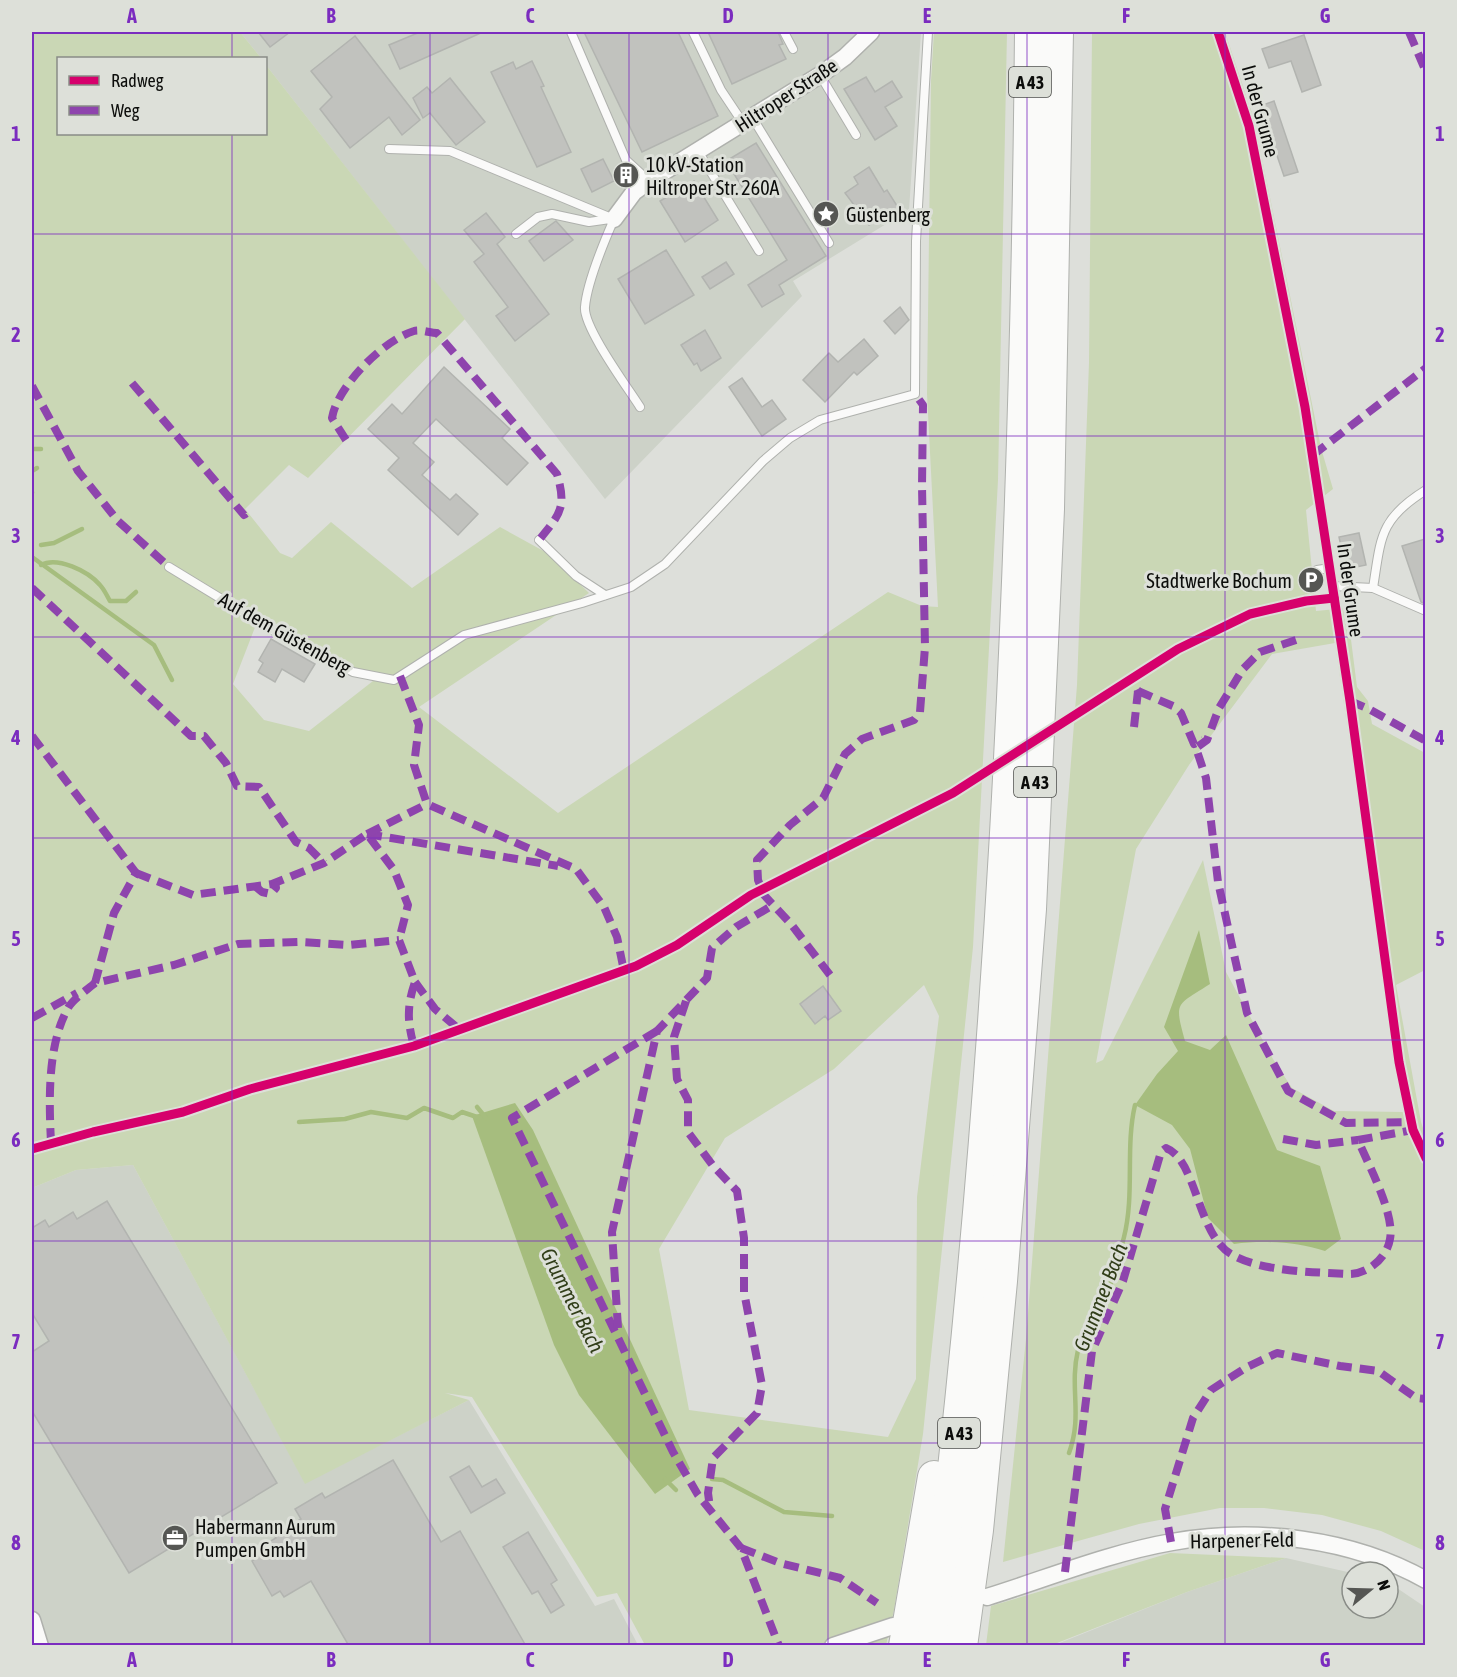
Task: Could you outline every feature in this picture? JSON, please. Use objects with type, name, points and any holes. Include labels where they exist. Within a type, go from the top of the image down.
[{"type":"highway","name":"A 43","points":[[933,1646],[955,1472],[979,1220],[1003,869],[1020,509],[1031,32]]},
{"type":"highway","name":"A 43","points":[[961,1646],[979,1588],[1030,909],[1048,509],[1057,32]]},
{"type":"highway","points":[[899,1636],[937,1463],[958,1295],[979,1220]]},
{"type":"highway","points":[[970,1646],[979,1588]]},
{"type":"street","name":"Hiltroper Straße","points":[[614,219],[634,192],[649,181],[820,75],[845,57],[871,32]]},
{"type":"street","name":"Harpener Feld","points":[[979,1588],[1171,1542],[1206,1537],[1302,1539],[1379,1557],[1425,1580]]},
{"type":"street","points":[[32,1620],[40,1646]]},
{"type":"street","points":[[833,1646],[899,1636]]},
{"type":"lane","points":[[571,32],[626,159],[649,181]]},
{"type":"lane","points":[[693,32],[721,90],[748,120],[829,243]]},
{"type":"lane","points":[[784,32],[793,50]]},
{"type":"lane","name":"Auf dem Güstenberg","points":[[170,567],[274,631],[353,672],[394,680],[465,635],[631,587],[665,564],[763,461],[790,438],[820,420],[915,394],[916,241],[928,32]]},
{"type":"lane","name":"In der Grume","points":[[1218,32],[1253,144],[1305,407],[1330,568],[1399,1062],[1413,1130],[1425,1158]]},
{"type":"lane","points":[[820,75],[856,135]]},
{"type":"lane","points":[[389,149],[450,151],[614,219]]},
{"type":"lane","points":[[698,151],[759,251]]},
{"type":"lane","points":[[516,234],[538,217],[552,214],[589,222],[614,219]]},
{"type":"lane","points":[[614,219],[603,243],[584,308],[593,333],[640,407]]},
{"type":"lane","points":[[1372,588],[1377,549],[1384,530],[1396,513],[1425,490]]},
{"type":"lane","points":[[540,540],[576,576],[605,594]]},
{"type":"lane","points":[[1317,570],[1330,568]]},
{"type":"lane","points":[[1332,586],[1372,588],[1425,611]]},
{"type":"shaded area","points":[[32,32],[240,32],[260,57],[57,57],[57,135],[267,135],[267,66],[465,319],[308,478],[289,465],[245,509],[280,553],[292,558],[331,522],[412,588],[500,527],[549,554],[589,593],[419,707],[558,813],[888,592],[922,606],[938,607],[927,394],[931,81],[934,32],[1007,32],[998,480],[973,947],[923,1434],[894,1610],[886,1645],[645,1645],[617,1593],[597,1597],[472,1397],[445,1393],[469,1400],[305,1484],[133,1165],[76,1170],[32,1188]],"holes":[[[259,617],[373,681],[309,731],[264,720],[233,684]],[[924,985],[939,1016],[917,1197],[916,1379],[888,1437],[689,1410],[659,1249],[725,1138],[834,1069]]]},
{"type":"shaded area","points":[[240,32],[921,32],[909,210],[793,281],[802,296],[605,499],[267,66],[267,57],[260,57]]},
{"type":"shaded area","points":[[1092,32],[1225,32],[1254,119],[1321,448],[1333,489],[1306,510],[1316,611],[1347,608],[1357,687],[1368,701],[1372,724],[1425,753],[1425,970],[1396,985],[1425,1134],[1425,1551],[1381,1531],[1322,1515],[1264,1508],[1220,1508],[1139,1524],[1003,1562],[1026,1339],[1077,685],[1089,363]],"holes":[[[1335,643],[1404,1112],[1334,1111],[1292,1088],[1273,1059],[1226,972],[1203,860],[1103,1060],[1096,1063],[1136,849],[1189,765],[1272,654]]]},
{"type":"shaded area","points":[[133,1165],[305,1483],[469,1400],[595,1606],[614,1599],[638,1645],[32,1646],[32,1188],[76,1170]]},
{"type":"shaded area","points":[[1170,1553],[1286,1558],[1187,1592],[1052,1645],[986,1645],[991,1606]]},
{"type":"shaded area","points":[[1286,1558],[1340,1570],[1340,1620],[1400,1620],[1400,1590],[1425,1607],[1425,1645],[1052,1646],[1187,1592]]},
{"type":"water","points":[[1199,930],[1210,984],[1184,1001],[1181,1006],[1179,1018],[1185,1041],[1210,1050],[1226,1035],[1277,1150],[1320,1166],[1341,1239],[1325,1251],[1280,1243],[1234,1244],[1208,1218],[1190,1149],[1172,1125],[1135,1105],[1157,1074],[1178,1051],[1164,1027]]},
{"type":"water","points":[[515,1103],[533,1130],[690,1469],[655,1494],[579,1395],[554,1345],[472,1116]]},
{"type":"building","points":[[258,32],[290,32],[270,47]]},
{"type":"building","points":[[420,32],[483,32],[400,69],[389,45]]},
{"type":"building","points":[[584,32],[678,32],[718,116],[642,152]]},
{"type":"building","points":[[708,32],[778,32],[783,44],[779,45],[786,59],[732,84]]},
{"type":"building","points":[[1304,35],[1321,85],[1302,92],[1291,61],[1269,68],[1262,49]]},
{"type":"building","points":[[355,36],[420,120],[402,135],[389,117],[350,148],[320,109],[332,97],[311,71]]},
{"type":"building","points":[[532,61],[544,86],[541,87],[571,152],[537,167],[491,72],[513,62],[516,69]]},
{"type":"building","points":[[866,77],[875,92],[892,81],[902,97],[885,107],[897,126],[875,140],[844,89]]},
{"type":"building","points":[[450,78],[485,122],[456,145],[430,113],[423,118],[413,98],[427,87],[432,93]]},
{"type":"building","points":[[1274,101],[1298,172],[1284,176],[1260,106]]},
{"type":"building","points":[[756,143],[826,256],[779,285],[784,294],[762,307],[748,285],[787,260],[726,161]]},
{"type":"building","points":[[603,159],[614,181],[592,192],[581,169]]},
{"type":"building","points":[[869,167],[884,192],[887,190],[899,209],[869,225],[845,193],[858,184],[854,177]]},
{"type":"building","points":[[694,181],[718,220],[685,242],[660,201]]},
{"type":"building","points":[[486,213],[505,237],[497,244],[549,314],[515,341],[496,316],[508,307],[474,262],[484,254],[464,230]]},
{"type":"building","points":[[556,221],[573,240],[544,261],[529,241]]},
{"type":"building","points":[[666,250],[694,295],[645,324],[618,279]]},
{"type":"building","points":[[726,262],[734,274],[710,289],[702,277]]},
{"type":"building","points":[[900,307],[909,320],[895,334],[884,321]]},
{"type":"building","points":[[705,330],[721,358],[701,371],[697,363],[694,365],[681,345]]},
{"type":"building","points":[[864,339],[878,356],[857,375],[854,372],[825,402],[803,380],[829,353],[838,362]]},
{"type":"building","points":[[444,367],[510,429],[502,438],[528,463],[507,485],[436,419],[413,443],[434,462],[422,475],[450,500],[456,494],[478,514],[458,535],[388,470],[399,458],[368,429],[392,404],[402,414]]},
{"type":"building","points":[[742,378],[762,407],[772,400],[786,419],[762,436],[729,387]]},
{"type":"building","points":[[1359,533],[1366,565],[1346,569],[1339,537]]},
{"type":"building","points":[[1425,539],[1425,604],[1421,602],[1402,546]]},
{"type":"building","points":[[271,639],[315,664],[304,682],[282,669],[275,682],[258,672],[263,663],[259,660]]},
{"type":"building","points":[[823,986],[841,1011],[828,1020],[825,1016],[815,1024],[800,1004]]},
{"type":"building","points":[[107,1201],[277,1483],[129,1573],[32,1411],[32,1352],[49,1341],[32,1313],[32,1228],[45,1220],[49,1227],[73,1212],[77,1219]]},
{"type":"building","points":[[393,1460],[441,1542],[460,1531],[526,1646],[349,1646],[311,1581],[284,1597],[280,1591],[272,1596],[252,1561],[266,1552],[262,1546],[276,1538],[274,1535],[301,1519],[295,1509],[322,1493],[325,1498]]},
{"type":"building","points":[[469,1466],[482,1487],[496,1479],[505,1493],[471,1513],[450,1477]]},
{"type":"building","points":[[528,1532],[557,1580],[551,1584],[564,1605],[551,1613],[538,1591],[532,1594],[503,1547]]},
{"type":"waterway","points":[[32,449],[41,449]]},
{"type":"waterway","points":[[32,471],[37,468]]},
{"type":"waterway","points":[[41,545],[54,543],[82,529]]},
{"type":"waterway","name":"Grummer Bach","points":[[32,557],[154,645],[172,680]]},
{"type":"waterway","points":[[41,565],[55,562],[80,570],[100,585],[110,601],[126,601],[136,592]]},
{"type":"waterway","name":"Grummer Bach","points":[[1069,1453],[1075,1426],[1075,1377],[1079,1344],[1107,1293],[1124,1237],[1129,1204],[1132,1121],[1135,1105]]},
{"type":"waterway","name":"Grummer Bach","points":[[477,1107],[486,1118]]},
{"type":"waterway","points":[[299,1122],[345,1119],[371,1112],[407,1118],[424,1108],[453,1118],[462,1112],[480,1118]]},
{"type":"waterway","name":"Grummer Bach","points":[[665,1479],[676,1490]]},
{"type":"waterway","name":"Grummer Bach","points":[[712,1479],[723,1480],[784,1512],[832,1516]]},
{"type":"marked path","points":[[1409,32],[1426,72]]},
{"type":"marked path","points":[[346,440],[332,418],[343,393],[363,366],[402,336],[416,331],[437,333],[557,474],[561,495],[560,510],[539,540]]},
{"type":"marked path","points":[[1313,455],[1426,368]]},
{"type":"marked path","points":[[132,383],[244,515],[247,513]]},
{"type":"marked path","points":[[32,386],[78,471],[118,521],[169,567]]},
{"type":"marked path","points":[[830,975],[791,924],[764,895],[758,880],[757,860],[790,825],[823,798],[845,754],[862,739],[914,720],[920,712],[925,647],[923,405],[915,394]]},
{"type":"marked path","points":[[32,588],[191,736],[204,736],[226,763],[237,786],[259,787],[296,842],[309,848],[324,863]]},
{"type":"marked path","points":[[1296,640],[1260,652],[1243,669],[1219,708],[1207,740],[1196,748],[1206,778],[1218,882],[1247,1013],[1288,1091],[1346,1123],[1411,1122]]},
{"type":"marked path","points":[[400,676],[419,725],[414,765],[427,804],[576,869],[604,907],[617,937],[624,971]]},
{"type":"marked path","points":[[1134,727],[1138,691],[1135,685]]},
{"type":"marked path","points":[[1138,691],[1173,706],[1181,713],[1194,744],[1203,740]]},
{"type":"marked path","points":[[1350,701],[1426,741]]},
{"type":"marked path","points":[[32,736],[136,873],[114,913],[95,983],[174,965],[238,944],[300,942],[349,945],[399,940]]},
{"type":"marked path","points":[[367,834],[427,804]]},
{"type":"marked path","points":[[367,834],[558,866]]},
{"type":"marked path","points":[[136,873],[193,895],[272,884],[324,863],[367,834],[394,870],[408,905],[399,940],[415,982],[410,998],[409,1014],[414,1046]]},
{"type":"marked path","points":[[255,886],[262,892],[271,894],[276,888],[275,882]]},
{"type":"marked path","points":[[618,1328],[612,1232],[657,1031],[707,978],[712,948],[736,927],[773,905]]},
{"type":"marked path","points":[[415,982],[435,1009],[460,1030]]},
{"type":"marked path","points":[[51,1143],[50,1092],[56,1039],[70,1005],[95,983]]},
{"type":"marked path","points":[[32,1018],[77,993]]},
{"type":"marked path","points":[[686,1001],[674,1037],[677,1079],[688,1100],[688,1132],[714,1167],[737,1191],[744,1238],[744,1292],[762,1385],[757,1413],[713,1458],[708,1493],[710,1508]]},
{"type":"marked path","points":[[657,1031],[512,1118],[673,1452],[698,1495],[741,1548],[779,1646]]},
{"type":"marked path","points":[[1065,1572],[1092,1351],[1123,1281],[1161,1152],[1166,1148],[1176,1155],[1191,1182],[1211,1231],[1231,1254],[1243,1260],[1272,1268],[1355,1274],[1375,1264],[1385,1253],[1390,1239],[1389,1216],[1385,1203],[1358,1140],[1413,1130]]},
{"type":"marked path","points":[[1283,1139],[1316,1145],[1358,1140]]},
{"type":"marked path","points":[[1171,1542],[1165,1509],[1193,1418],[1211,1390],[1247,1367],[1277,1353],[1378,1371],[1416,1398],[1426,1399]]},
{"type":"marked path","points":[[741,1548],[780,1563],[840,1578],[877,1603]]},
{"type":"cycle path","points":[[1218,32],[1249,126],[1305,407],[1350,701],[1399,1062],[1413,1130],[1426,1158]]},
{"type":"cycle path","points":[[32,1149],[93,1132],[183,1112],[250,1089],[414,1046],[636,966],[677,945],[751,895],[953,793],[1178,649],[1250,614],[1306,601],[1334,598]]},
{"type":"place","name":"10 kV-Station Hiltroper Str. 260A","points":[[626,175]]},
{"type":"place","name":"Güstenberg","points":[[826,214]]},
{"type":"place","name":"Stadtwerke Bochum","points":[[1311,580]]},
{"type":"place","name":"Habermann Aurum Pumpen GmbH","points":[[175,1538]]}]
